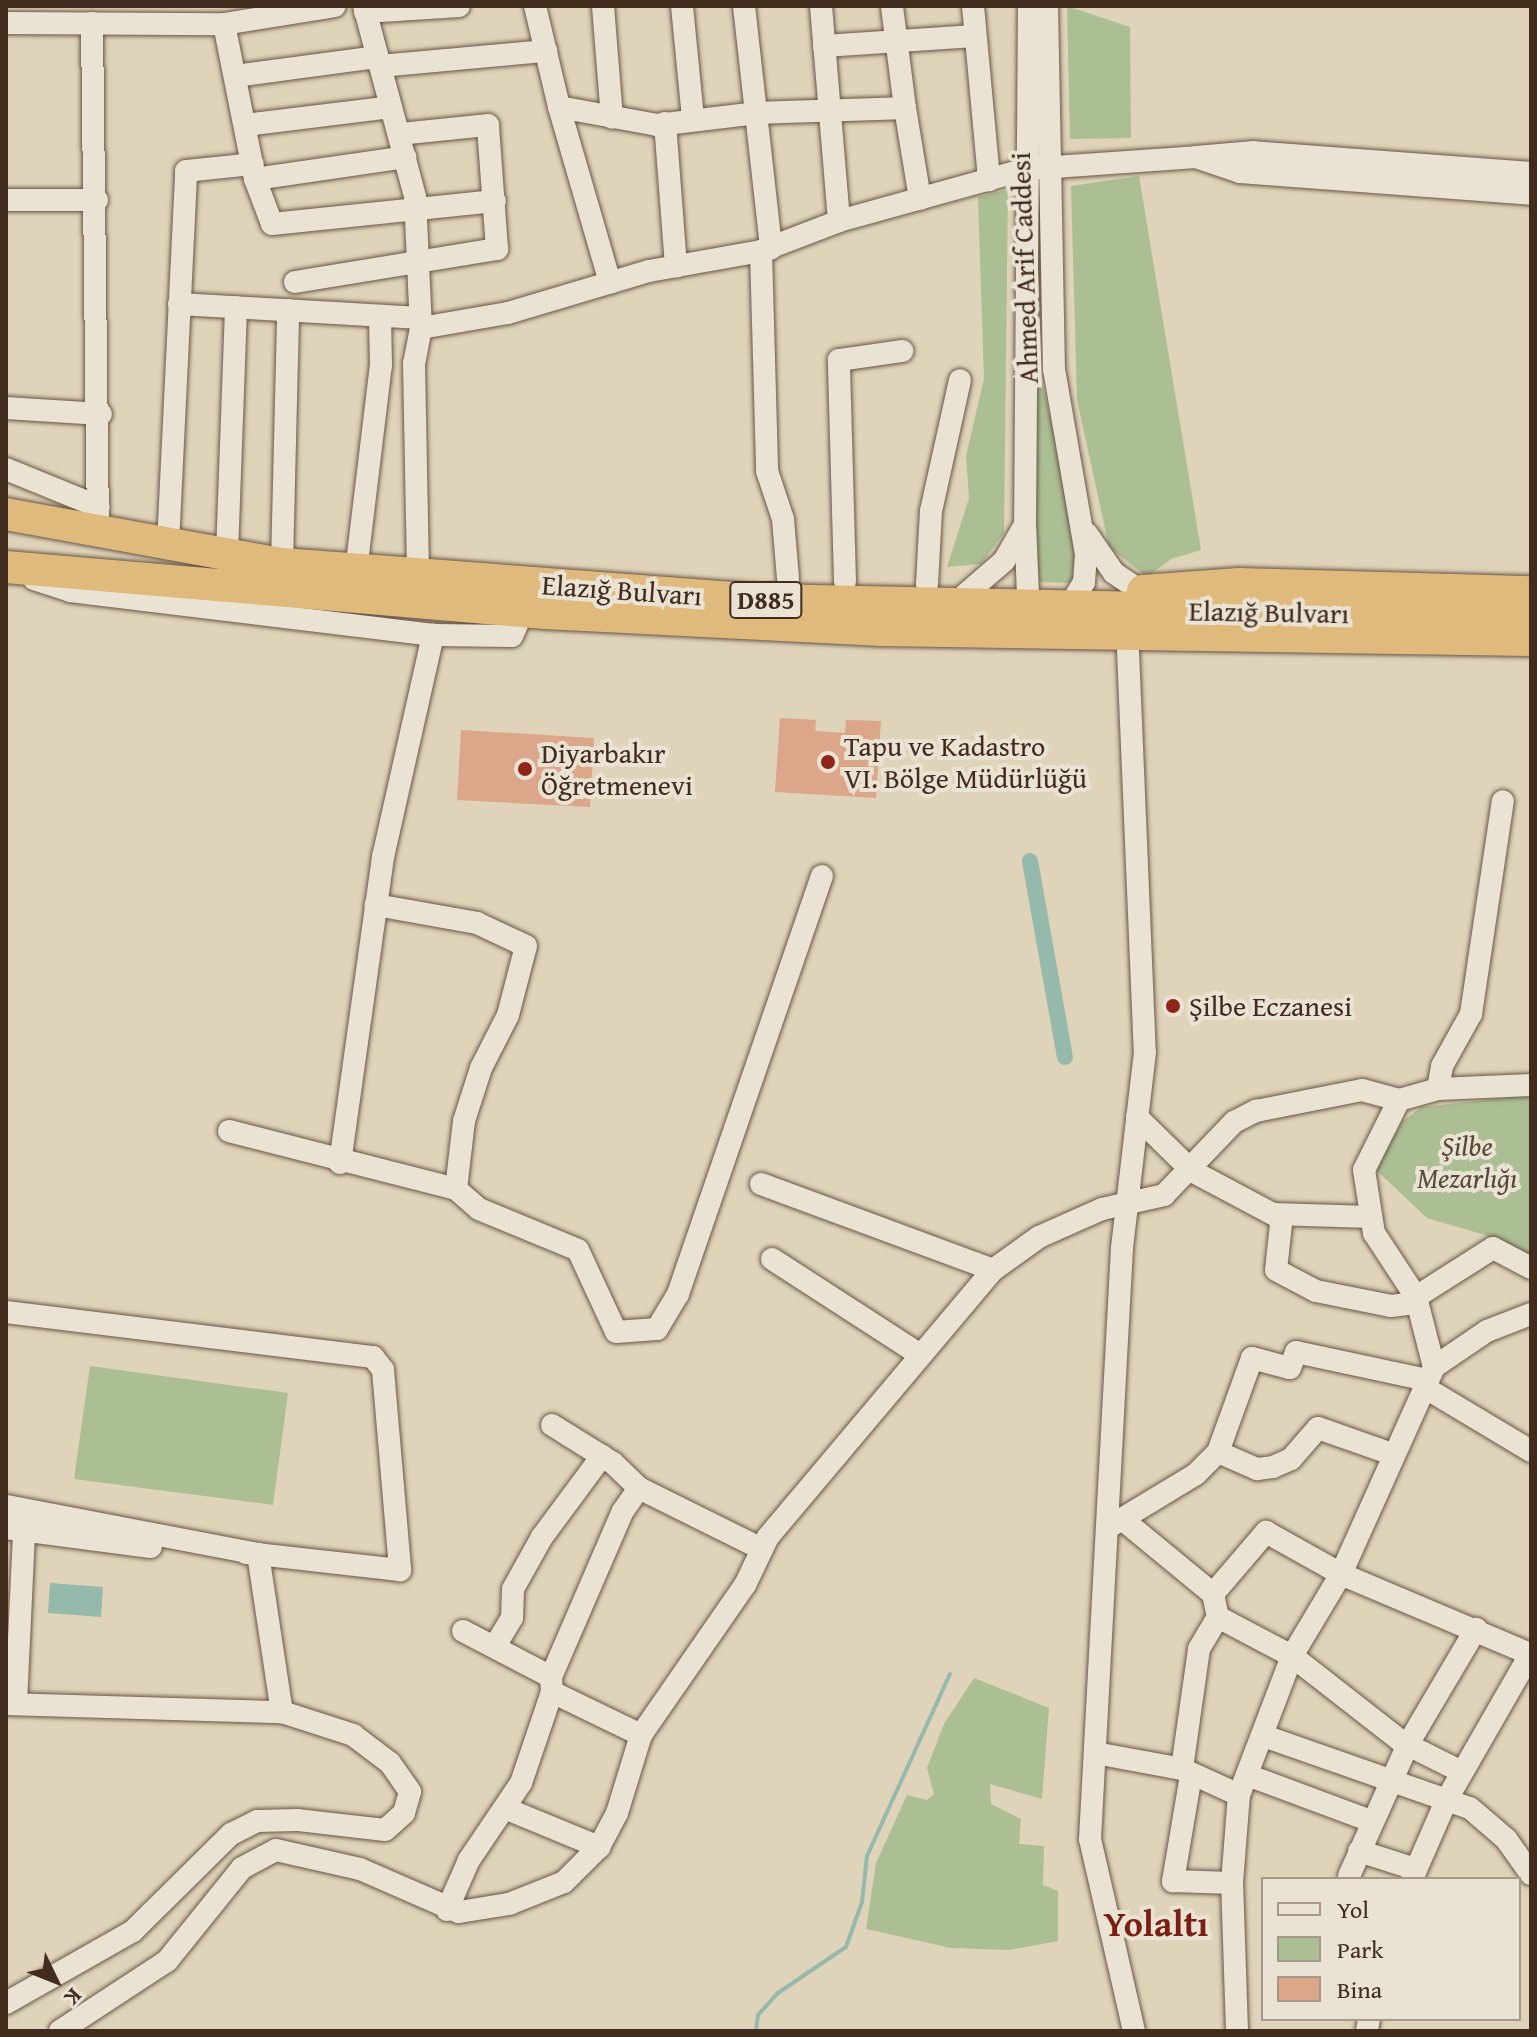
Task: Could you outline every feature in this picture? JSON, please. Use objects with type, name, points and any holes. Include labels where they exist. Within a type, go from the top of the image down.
[{"type":"highway","name":"Elazığ Bulvarı","points":[[6,514],[98,518],[168,544],[282,564],[418,574],[587,601],[1036,612],[1529,640]]},
{"type":"highway","name":"Elazığ Bulvarı","points":[[6,569],[523,611],[587,601],[961,598],[1036,612],[1074,603],[1529,640]]},
{"type":"highway","points":[[587,601],[674,578],[927,584],[961,598]]},
{"type":"highway","points":[[1074,603],[1141,591],[1239,584],[1531,592]]},
{"type":"highway","points":[[587,601],[663,631],[794,640],[1128,651],[1529,640]]},
{"type":"street","points":[[6,23],[233,17],[335,6]]},
{"type":"street","points":[[418,574],[414,363],[421,323],[416,213],[405,157],[364,9],[459,6]]},
{"type":"street","points":[[535,6],[559,107],[610,283]]},
{"type":"street","points":[[603,6],[612,118]]},
{"type":"street","points":[[682,6],[693,118]]},
{"type":"street","points":[[744,6],[757,113],[766,250],[767,471],[783,519],[788,579]]},
{"type":"street","points":[[821,6],[839,221]]},
{"type":"street","points":[[892,6],[894,43],[920,199]]},
{"type":"street","points":[[973,6],[989,180]]},
{"type":"street","name":"Ahmed Arif Caddesi","points":[[1029,6],[1025,523],[1036,612]]},
{"type":"street","name":"Ahmed Arif Caddesi","points":[[1047,6],[1054,369],[1086,554],[1074,603]]},
{"type":"street","points":[[233,17],[235,76],[254,172],[272,224],[416,213],[495,201]]},
{"type":"street","points":[[6,469],[98,518],[101,414],[92,23]]},
{"type":"street","points":[[824,46],[975,36]]},
{"type":"street","points":[[235,76],[379,61],[546,51]]},
{"type":"street","points":[[245,125],[391,107]]},
{"type":"street","points":[[559,107],[612,118],[665,123],[757,113],[830,113],[905,108]]},
{"type":"street","points":[[665,123],[676,267]]},
{"type":"street","points":[[295,282],[418,265],[497,249],[488,125],[399,134]]},
{"type":"street","points":[[179,304],[380,316],[421,323],[508,313],[610,283],[766,250],[839,221],[1026,169],[1254,152],[1531,173]]},
{"type":"street","points":[[168,544],[186,171],[254,172],[405,157]]},
{"type":"street","points":[[1196,157],[1240,172],[1531,194]]},
{"type":"street","points":[[6,200],[97,200]]},
{"type":"street","points":[[227,554],[236,307]]},
{"type":"street","points":[[282,564],[288,310]]},
{"type":"street","points":[[356,571],[381,365],[380,316]]},
{"type":"street","points":[[845,581],[839,360],[902,351]]},
{"type":"street","points":[[927,584],[931,511],[960,380]]},
{"type":"street","points":[[6,408],[101,414]]},
{"type":"street","name":"Ahmed Arif Caddesi","points":[[961,598],[1004,561],[1025,523]]},
{"type":"street","name":"Ahmed Arif Caddesi","points":[[1083,526],[1114,573],[1141,591]]},
{"type":"street","points":[[6,569],[70,591],[433,635],[512,636],[523,611]]},
{"type":"street","points":[[340,1163],[376,905],[433,635]]},
{"type":"street","points":[[1128,651],[1145,1052],[1127,1206],[1115,1523],[1090,1839],[1123,1963],[1134,2031]]},
{"type":"street","points":[[1438,1089],[1442,1066],[1471,1014],[1503,801]]},
{"type":"street","points":[[229,1131],[340,1163],[456,1189],[479,1209],[578,1250],[616,1332],[657,1329],[678,1294],[776,995],[805,940],[822,876]]},
{"type":"street","points":[[376,905],[477,923],[526,946],[508,1015],[481,1068],[464,1121],[456,1189]]},
{"type":"street","points":[[60,2031],[167,1961],[242,1868],[276,1850],[360,1869],[447,1910],[481,1910],[543,1892],[564,1882],[599,1847],[617,1813],[641,1735],[745,1585],[762,1549],[919,1354],[993,1270],[1039,1237],[1102,1209],[1127,1206],[1164,1195],[1192,1171],[1234,1122],[1256,1111],[1362,1090],[1399,1100],[1438,1089],[1531,1085]]},
{"type":"street","points":[[1399,1100],[1364,1170],[1374,1233],[1416,1300],[1428,1378]]},
{"type":"street","points":[[1137,1117],[1192,1171],[1282,1215],[1371,1217]]},
{"type":"street","points":[[761,1184],[993,1270]]},
{"type":"street","points":[[1282,1215],[1276,1270],[1316,1291],[1391,1306],[1416,1300],[1493,1248],[1531,1268]]},
{"type":"street","points":[[772,1259],[919,1354]]},
{"type":"street","points":[[6,1312],[373,1357],[383,1370],[400,1570],[258,1554],[15,1518],[11,1703],[282,1712],[353,1735],[390,1763],[410,1792],[404,1813],[385,1830],[359,1832],[297,1820],[257,1821],[231,1834],[133,1931],[6,2003]]},
{"type":"street","points":[[1237,2031],[1232,1883],[1244,1785],[1292,1656],[1341,1574],[1428,1378],[1487,1331],[1531,1314]]},
{"type":"street","points":[[1115,1523],[1196,1474],[1218,1452],[1252,1358],[1290,1368],[1296,1352],[1428,1378],[1531,1451]]},
{"type":"street","points":[[552,1425],[602,1456],[639,1488],[762,1549]]},
{"type":"street","points":[[1218,1452],[1257,1469],[1273,1467],[1291,1459],[1318,1428],[1392,1454]]},
{"type":"street","points":[[495,1646],[512,1618],[513,1589],[542,1537],[602,1456]]},
{"type":"street","points":[[447,1910],[469,1860],[507,1809],[551,1685],[623,1511],[639,1488]]},
{"type":"street","points":[[1115,1523],[1213,1594],[1218,1617],[1196,1662],[1173,1881],[1232,1883]]},
{"type":"street","points":[[1213,1594],[1266,1532],[1341,1574],[1531,1654],[1447,1799],[1414,1874],[1359,1851]]},
{"type":"street","points":[[258,1554],[282,1712]]},
{"type":"street","points":[[1218,1617],[1292,1656],[1408,1744],[1462,1772]]},
{"type":"street","points":[[1349,1876],[1408,1744],[1476,1629]]},
{"type":"street","points":[[463,1631],[495,1646],[551,1685],[641,1735]]},
{"type":"street","points":[[1264,1736],[1470,1808],[1506,1839],[1531,1874]]},
{"type":"street","points":[[1095,1753],[1244,1785],[1371,1821]]},
{"type":"street","points":[[507,1809],[599,1847]]},
{"type":"green space","points":[[1067,6],[1130,27],[1131,138],[1070,139]]},
{"type":"green space","points":[[1139,176],[1201,550],[1171,559],[1147,577],[1109,547],[1077,400],[1071,186]]},
{"type":"green space","points":[[1033,184],[1039,185],[1042,383],[1080,543],[1075,583],[1036,582]]},
{"type":"green space","points":[[1008,190],[1004,533],[981,564],[947,567],[969,498],[966,456],[984,379],[978,197]]},
{"type":"green space","name":"Şilbe Mezarlığı","points":[[1531,1095],[1531,1258],[1485,1235],[1427,1218],[1374,1168],[1403,1121],[1422,1107]]},
{"type":"green space","points":[[90,1366],[288,1393],[273,1505],[74,1479]]},
{"type":"green space","points":[[974,1678],[1049,1708],[1042,1799],[990,1784],[991,1804],[1021,1819],[1019,1844],[1044,1846],[1043,1885],[1058,1891],[1058,1941],[1009,1950],[951,1948],[866,1929],[876,1863],[907,1795],[927,1800],[934,1794],[927,1768],[944,1724]]},
{"type":"shaded area","points":[[50,1583],[103,1587],[101,1617],[48,1613]]},
{"type":"building","name":"Tapu ve Kadastro VI. Bölge Müdürlüğü","points":[[780,718],[816,720],[815,731],[845,733],[846,720],[881,721],[876,798],[775,792]]},
{"type":"building","name":"Diyarbakır Öğretmenevi","points":[[461,730],[594,738],[590,807],[457,800]]},
{"type":"waterway","points":[[1030,861],[1065,1057]]},
{"type":"waterway","points":[[756,2031],[758,2015],[778,1993],[846,1947],[862,1902],[867,1856],[950,1674]]},
{"type":"place","name":"Tapu ve Kadastro VI. Bölge Müdürlüğü","points":[[828,762]]},
{"type":"place","name":"Diyarbakır Öğretmenevi","points":[[525,769]]},
{"type":"place","name":"Şilbe Eczanesi","points":[[1173,1006]]},
{"type":"district","name":"Yolaltı","points":[[1156,1923]]}]
